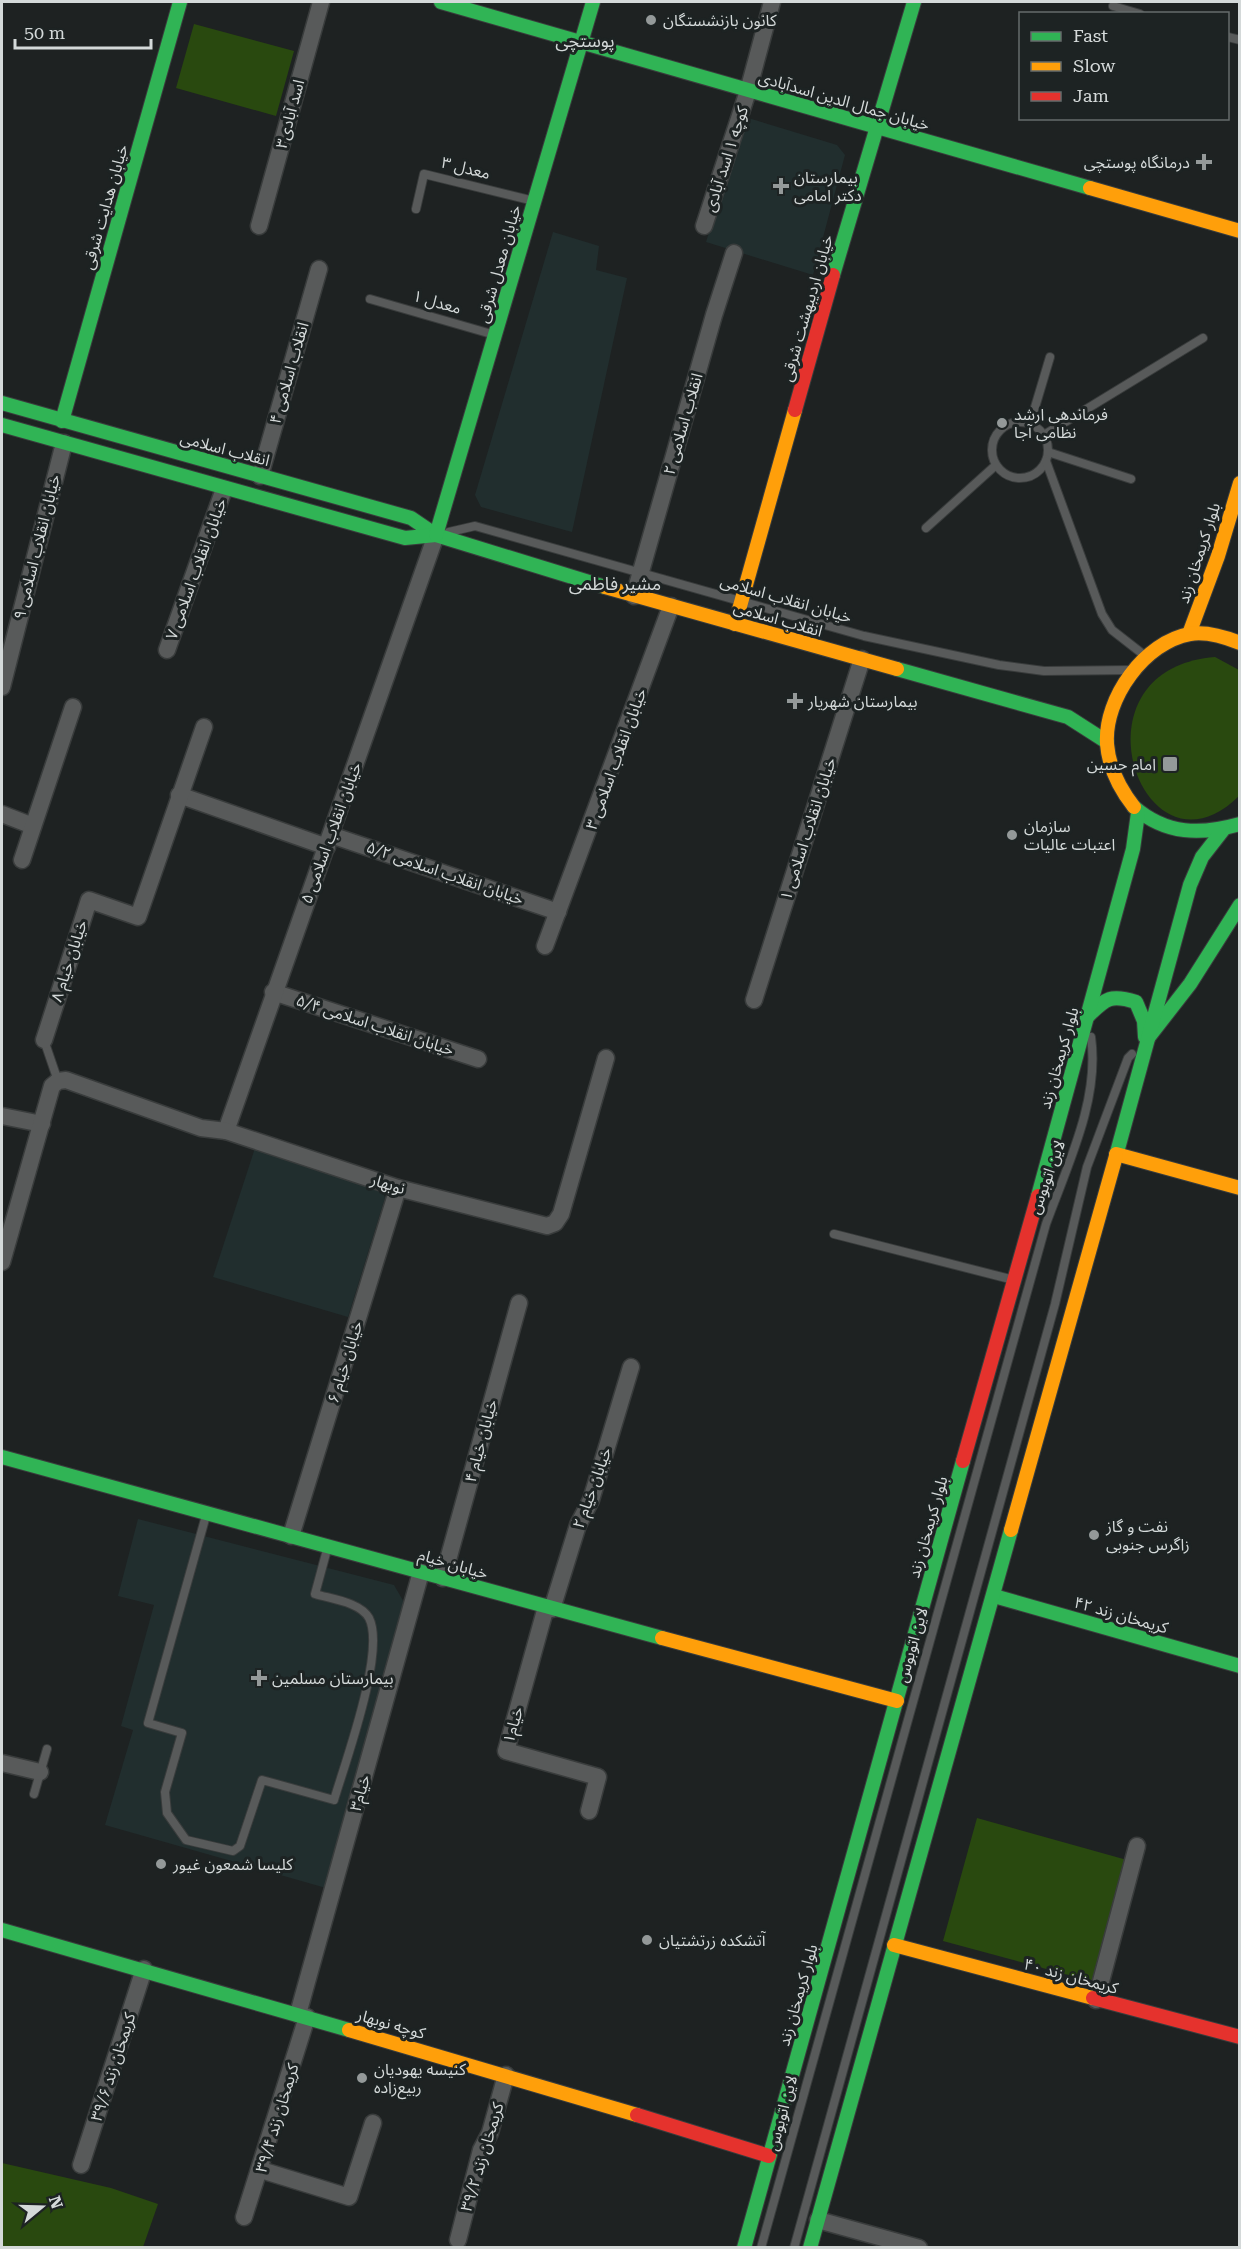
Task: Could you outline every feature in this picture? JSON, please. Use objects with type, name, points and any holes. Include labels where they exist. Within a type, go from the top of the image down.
[{"type":"main road","name":"خیابان هدایت شرقی","points":[[62,421],[180,2]]},
{"type":"main road","name":"خیابان جمال الدین اسدآبادی","points":[[441,2],[1239,231]]},
{"type":"main road","name":"خیابان معدل شرقی","points":[[436,535],[593,2]]},
{"type":"main road","name":"خیابان اردیبهشت شرقی","points":[[735,624],[867,153],[877,128],[914,2]]},
{"type":"main road","name":"انقلاب اسلامی","points":[[2,403],[411,518],[436,535],[634,596],[1068,717],[1107,742]]},
{"type":"main road","name":"انقلاب اسلامی","points":[[2,425],[405,538],[436,535]]},
{"type":"main road","name":"بلوار کریمخان زند","points":[[1189,634],[1218,556],[1239,483]]},
{"type":"main road","points":[[1239,644],[1220,636],[1189,634],[1162,646],[1147,657],[1134,670],[1112,714],[1107,742],[1120,789],[1138,813],[1158,825],[1179,832],[1201,834],[1239,824]]},
{"type":"main road","name":"بلوار کریمخان زند","points":[[744,2247],[1088,1016],[1133,849],[1138,813]]},
{"type":"main road","points":[[810,2247],[994,1596],[1145,1042],[1195,869],[1223,830]]},
{"type":"main road","points":[[1145,1042],[1190,984],[1239,905]]},
{"type":"main road","points":[[1088,1016],[1102,1002],[1118,996],[1136,1002],[1144,1021],[1145,1042]]},
{"type":"main road","points":[[1116,1154],[1239,1188]]},
{"type":"main road","name":"خیابان خیام","points":[[2,1457],[207,1511],[549,1608],[897,1701]]},
{"type":"main road","name":"کریمخان زند ۴۲","points":[[994,1596],[1239,1666]]},
{"type":"main road","name":"کوچه نوبهار","points":[[2,1930],[506,2075],[770,2156]]},
{"type":"main road","name":"کریمخان زند ۴۰","points":[[894,1945],[1239,2037]]},
{"type":"street","name":"اسد آبادی۳","points":[[259,226],[321,2]]},
{"type":"street","name":"کوچه ۱ اسد آبادی","points":[[704,226],[747,91],[772,2]]},
{"type":"street","name":"۲ انقلاب اسلامی","points":[[634,596],[734,253]]},
{"type":"street","name":"۴ انقلاب اسلامی","points":[[260,476],[319,269]]},
{"type":"street","name":"خیابان انقلاب اسلامی ۹","points":[[2,687],[64,443]]},
{"type":"street","name":"خیابان انقلاب اسلامی ۷","points":[[167,650],[224,489]]},
{"type":"street","name":"خیابان انقلاب اسلامی ۵","points":[[226,1131],[273,992],[329,841],[436,535]]},
{"type":"street","name":"خیابان انقلاب اسلامی ۳","points":[[545,946],[671,606]]},
{"type":"street","name":"خیابان انقلاب اسلامی ۱","points":[[754,1000],[862,659]]},
{"type":"street","points":[[22,860],[73,707]]},
{"type":"street","name":"خیابان خیام ۸","points":[[44,1040],[89,900],[138,917],[204,726]]},
{"type":"street","name":"خیابان انقلاب اسلامی ۵/۲","points":[[179,795],[558,912]]},
{"type":"street","points":[[2,814],[33,826]]},
{"type":"street","name":"خیابان انقلاب اسلامی ۵/۴","points":[[273,992],[478,1059]]},
{"type":"street","name":"نوبهار","points":[[58,1081],[66,1080],[201,1128],[226,1131],[398,1188],[547,1226],[555,1223],[561,1214],[606,1058]]},
{"type":"street","points":[[2,1262],[52,1086],[58,1081]]},
{"type":"street","points":[[2,1116],[42,1124]]},
{"type":"street","name":"خیابان خیام ۶","points":[[291,1536],[398,1188]]},
{"type":"street","name":"خیابان خیام ۴","points":[[443,1578],[519,1303]]},
{"type":"street","name":"خیابان خیام ۲","points":[[549,1608],[578,1525],[591,1500],[631,1367]]},
{"type":"street","name":"خیام۳","points":[[303,2016],[422,1572]]},
{"type":"street","name":"۱خیام","points":[[549,1608],[506,1751],[598,1777],[589,1811]]},
{"type":"street","points":[[2,1763],[40,1772]]},
{"type":"street","points":[[1096,2000],[1137,1846]]},
{"type":"street","name":"کریمخان زند ۳۹/۶","points":[[81,2165],[144,1969]]},
{"type":"street","name":"کریمخان زند ۳۹/۴","points":[[244,2217],[261,2170],[303,2016]]},
{"type":"street","name":"کریمخان زند ۳۹/۲","points":[[458,2240],[481,2150],[490,2133],[506,2075]]},
{"type":"street","points":[[261,2170],[349,2197],[373,2123]]},
{"type":"street","points":[[818,2220],[919,2247]]},
{"type":"lane","points":[[1113,6],[1133,12]]},
{"type":"lane","name":"۳ معدل","points":[[416,209],[424,174],[534,201]]},
{"type":"lane","name":"۱ معدل","points":[[370,299],[496,335]]},
{"type":"lane","points":[[1044,435],[1203,338]]},
{"type":"lane","points":[[1030,424],[1050,357]]},
{"type":"lane","points":[[1047,457],[1041,469],[1027,478],[1009,476],[996,465],[992,448],[998,432],[1013,423],[1030,424],[1044,435],[1047,457],[1102,614],[1112,630],[1147,657]]},
{"type":"lane","points":[[1047,457],[1131,479]]},
{"type":"lane","points":[[926,528],[996,465]]},
{"type":"lane","name":"خیابان انقلاب اسلامی","points":[[436,535],[475,526],[864,636],[999,665],[1044,671],[1134,670]]},
{"type":"lane","name":"لاین اتوبوس","points":[[761,2247],[1046,1224],[1082,1122],[1094,1060],[1088,1016]]},
{"type":"lane","name":"خیابان خیام ۸","points":[[44,1040],[58,1081]]},
{"type":"lane","points":[[794,2247],[1055,1304],[1087,1167],[1128,1058],[1145,1042]]},
{"type":"lane","points":[[834,1234],[1014,1280]]},
{"type":"lane","points":[[207,1511],[148,1723],[182,1733],[165,1792],[167,1813],[186,1840],[233,1851],[240,1846],[262,1780],[334,1800],[368,1684],[373,1633],[368,1617],[358,1607],[315,1594],[328,1546]]},
{"type":"lane","points":[[34,1794],[47,1749]]},
{"type":"shaded area","name":"بیمارستان دکتر امامی","points":[[745,117],[837,145],[845,155],[813,275],[706,242]]},
{"type":"shaded area","points":[[553,232],[599,246],[596,270],[627,278],[572,532],[481,507],[475,495]]},
{"type":"shaded area","points":[[255,1148],[383,1192],[385,1198],[348,1317],[213,1277]]},
{"type":"shaded area","name":"بیمارستان مسلمین","points":[[138,1519],[394,1585],[405,1604],[326,1888],[105,1825],[133,1730],[121,1726],[154,1605],[118,1596]]},
{"type":"green space","points":[[194,24],[294,51],[276,116],[176,88]]},
{"type":"green space","points":[[1215,657],[1239,670],[1239,796],[1204,818],[1174,816],[1149,797],[1134,767],[1131,731],[1142,697],[1169,670]]},
{"type":"green space","points":[[977,1818],[1127,1860],[1094,1982],[943,1941]]},
{"type":"green space","points":[[2,2163],[111,2188],[158,2204],[143,2247],[2,2247]]},
{"type":"traffic: fast","points":[[62,421],[180,2]]},
{"type":"traffic: fast","points":[[441,2],[1090,188]]},
{"type":"traffic: fast","points":[[436,535],[593,2]]},
{"type":"traffic: fast","points":[[833,275],[914,2]]},
{"type":"traffic: fast","points":[[2,403],[411,518],[436,535],[605,587]]},
{"type":"traffic: fast","points":[[2,425],[405,538],[436,535]]},
{"type":"traffic: fast","points":[[897,669],[1068,717],[1107,742]]},
{"type":"traffic: fast","points":[[1134,807],[1146,816],[1171,828],[1198,831],[1240,824]]},
{"type":"traffic: fast","points":[[1038,1196],[1133,849],[1138,813]]},
{"type":"traffic: fast","points":[[1116,1156],[1190,885],[1202,857],[1223,830]]},
{"type":"traffic: fast","points":[[1148,1038],[1190,984],[1240,905]]},
{"type":"traffic: fast","points":[[1088,1016],[1109,999],[1120,998],[1136,1002],[1144,1021],[1145,1037]]},
{"type":"traffic: fast","points":[[2,1457],[662,1638]]},
{"type":"traffic: fast","points":[[744,2248],[963,1461]]},
{"type":"traffic: fast","points":[[810,2248],[1011,1530]]},
{"type":"traffic: fast","points":[[994,1596],[1240,1666]]},
{"type":"traffic: fast","points":[[2,1930],[349,2030]]},
{"type":"traffic: slow","points":[[1090,188],[1240,231]]},
{"type":"traffic: slow","points":[[735,624],[795,410]]},
{"type":"traffic: slow","points":[[1189,634],[1218,556],[1240,483]]},
{"type":"traffic: slow","points":[[605,587],[897,669]]},
{"type":"traffic: slow","points":[[1134,807],[1116,777],[1107,744],[1112,709],[1130,675],[1158,648],[1173,639],[1190,634],[1209,634],[1240,643]]},
{"type":"traffic: slow","points":[[1116,1154],[1240,1188]]},
{"type":"traffic: slow","points":[[1011,1530],[1116,1156]]},
{"type":"traffic: slow","points":[[662,1638],[897,1701]]},
{"type":"traffic: slow","points":[[894,1945],[1093,1998]]},
{"type":"traffic: slow","points":[[349,2030],[637,2115]]},
{"type":"traffic: jam","points":[[795,410],[833,275]]},
{"type":"traffic: jam","points":[[963,1461],[1038,1196]]},
{"type":"traffic: jam","points":[[1093,1998],[1240,2037]]},
{"type":"traffic: jam","points":[[637,2115],[769,2156]]},
{"type":"place","name":"کانون بازنشستگان","points":[[651,20]]},
{"type":"place","name":"درمانگاه پوستچی","points":[[1204,162]]},
{"type":"place","name":"بیمارستان دکتر امامی","points":[[781,186]]},
{"type":"place","name":"فرماندهی ارشد نظامی آجا","points":[[1002,423]]},
{"type":"place","name":"بیمارستان شهریار","points":[[795,701]]},
{"type":"place","name":"امام حسین","points":[[1170,764]]},
{"type":"place","name":"سازمان اعتبات عالیات","points":[[1012,835]]},
{"type":"place","name":"نفت و گاز زاگرس جنوبی","points":[[1094,1535]]},
{"type":"place","name":"بیمارستان مسلمین","points":[[259,1678]]},
{"type":"place","name":"کلیسا شمعون غیور","points":[[161,1864]]},
{"type":"place","name":"آتشکده زرتشتیان","points":[[647,1940]]},
{"type":"place","name":"کنیسه یهودیان ربیع‌زاده","points":[[362,2078]]},
{"type":"district","name":"پوستچی","points":[[585,40]]},
{"type":"district","name":"مشیر فاطمی","points":[[615,583]]}]
